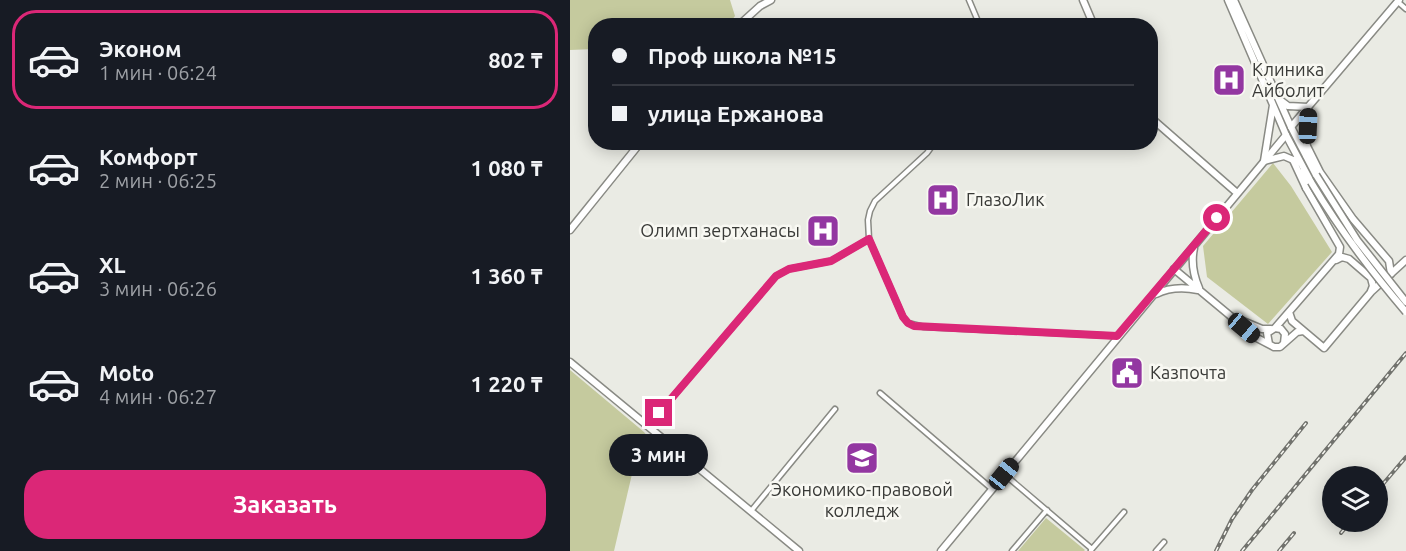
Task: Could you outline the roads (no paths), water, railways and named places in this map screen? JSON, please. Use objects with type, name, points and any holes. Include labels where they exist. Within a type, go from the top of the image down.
[{"type":"main road","points":[[747,18],[771,0]]},
{"type":"main road","points":[[1083,0],[1091,18]]},
{"type":"main road","points":[[1228,0],[1276,101],[1292,127],[1311,182],[1341,230],[1406,312]]},
{"type":"main road","points":[[1234,0],[1276,101],[1286,135],[1304,161],[1318,173],[1389,261],[1388,276]]},
{"type":"main road","points":[[941,551],[1117,336],[1153,296],[1398,1]]},
{"type":"main road","points":[[1276,101],[1288,106],[1308,107]]},
{"type":"main road","points":[[1264,161],[1276,101]]},
{"type":"main road","points":[[1306,188],[1304,161],[1307,146],[1308,107]]},
{"type":"main road","points":[[1158,124],[1237,193]]},
{"type":"main road","points":[[1307,146],[1318,173],[1357,240],[1406,302]]},
{"type":"main road","points":[[570,230],[635,150]]},
{"type":"main road","points":[[1264,161],[1284,156],[1304,161]]},
{"type":"main road","points":[[1269,344],[1266,336],[1340,254],[1340,247],[1306,188],[1293,160]]},
{"type":"main road","points":[[1194,247],[1191,259],[1200,291]]},
{"type":"main road","points":[[1334,261],[1342,258],[1349,259],[1371,278],[1371,292]]},
{"type":"main road","points":[[1389,261],[1405,261]]},
{"type":"main road","points":[[1289,312],[1292,321],[1324,348],[1371,292],[1405,261]]},
{"type":"main road","points":[[1174,268],[1257,338],[1269,344],[1277,347],[1297,332],[1303,331]]},
{"type":"main road","points":[[1371,278],[1388,276]]},
{"type":"main road","points":[[1153,296],[1165,290],[1184,287],[1200,291]]},
{"type":"main road","points":[[1232,317],[1262,329],[1281,329],[1285,334],[1284,343]]},
{"type":"main road","points":[[570,362],[799,551]]},
{"type":"street","points":[[969,0],[977,18]]},
{"type":"street","points":[[1398,1],[1406,9]]},
{"type":"street","points":[[929,150],[875,201],[868,220],[869,239],[903,317],[908,323],[914,326],[1117,336]]},
{"type":"street","points":[[647,427],[776,276],[789,269],[831,261],[869,239]]},
{"type":"street","points":[[880,393],[992,489]]},
{"type":"street","points":[[751,511],[835,409]]},
{"type":"street","points":[[1004,474],[1091,550],[1124,512]]},
{"type":"street","points":[[1012,551],[1047,510]]},
{"type":"street","points":[[1156,551],[1164,542]]},
{"type":"railway","points":[[1242,551],[1406,353]]},
{"type":"railway","points":[[1216,551],[1232,519],[1252,490],[1306,423]]},
{"type":"railway","points":[[1388,478],[1406,457]]},
{"type":"railway","points":[[1279,551],[1294,533]]},
{"type":"place","name":"Клиника Айболит","points":[[1229,80]]},
{"type":"place","name":"ГлазоЛик","points":[[943,200]]},
{"type":"place","name":"Олимп зертханасы","points":[[823,231]]},
{"type":"place","name":"Казпочта","points":[[1127,373]]},
{"type":"place","name":"Экономико-правовой колледж","points":[[862,458]]}]
